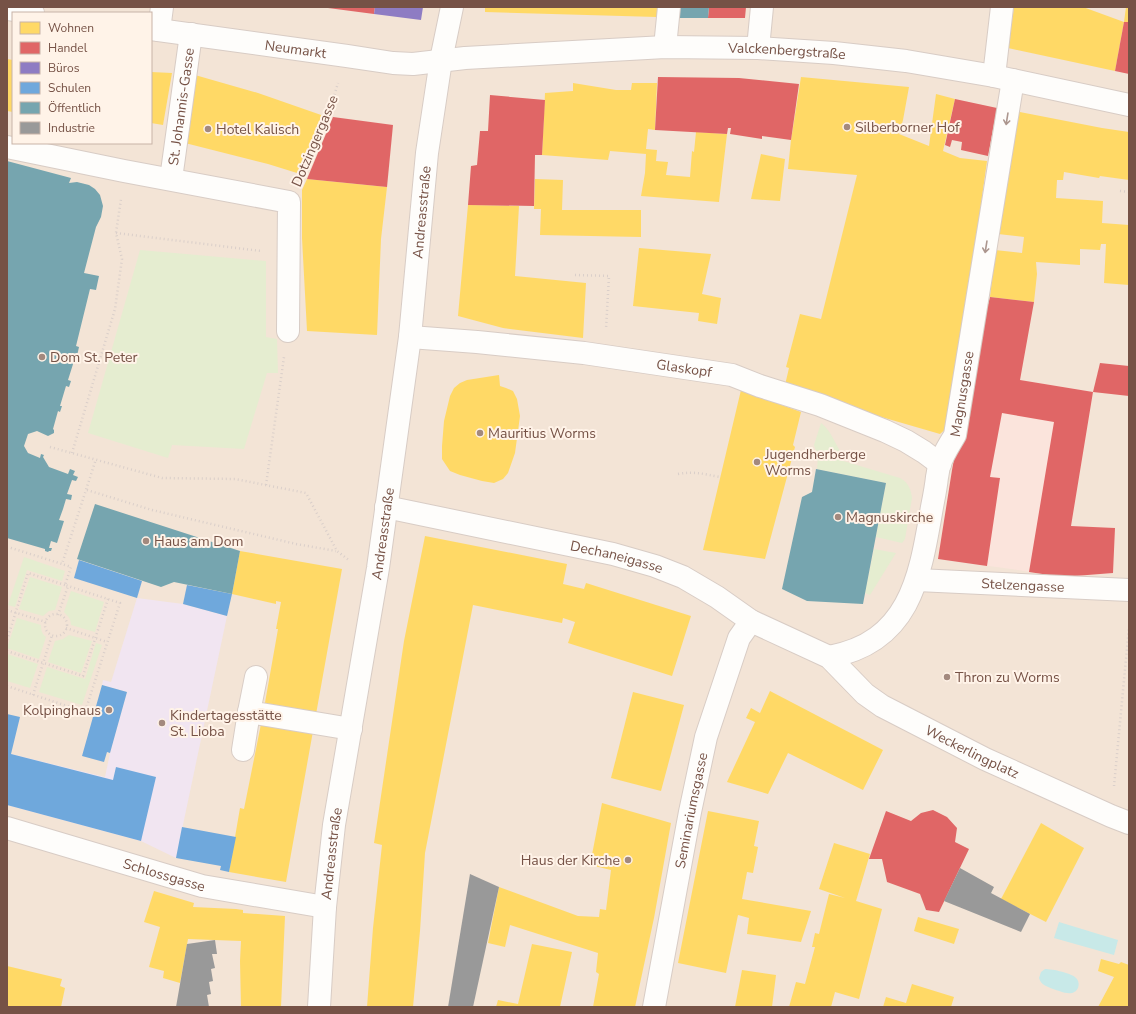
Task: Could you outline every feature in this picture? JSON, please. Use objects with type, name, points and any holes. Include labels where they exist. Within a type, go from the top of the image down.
[{"type":"street","points":[[155,30],[162,7]]},
{"type":"street","name":"Andreasstraße","points":[[319,1007],[325,907],[334,826],[378,568],[410,337],[427,153],[441,60],[452,7]]},
{"type":"street","points":[[665,47],[669,7]]},
{"type":"street","points":[[758,48],[762,7]]},
{"type":"street","name":"Magnusgasse","points":[[829,657],[858,650],[874,640],[891,625],[904,609],[917,580],[925,547],[940,464],[955,435],[1003,78],[1002,7]]},
{"type":"street","points":[[7,9],[26,12]]},
{"type":"street","name":"Neumarkt","points":[[155,30],[393,63],[413,64],[441,60]]},
{"type":"street","name":"St. Johannis-Gasse","points":[[171,179],[192,34]]},
{"type":"street","name":"Valckenbergstraße","points":[[441,60],[665,47],[758,48],[834,53],[906,61],[1003,78],[1129,104]]},
{"type":"street","points":[[7,147],[289,202],[288,331]]},
{"type":"street","name":"Glaskopf","points":[[410,337],[477,342],[604,355],[732,375],[760,386],[820,405],[885,431],[906,441],[940,464]]},
{"type":"street","name":"Dechaneigasse","points":[[386,507],[613,554],[655,566],[683,577],[699,586],[751,621],[829,657]]},
{"type":"street","name":"Stelzengasse","points":[[917,580],[1129,590]]},
{"type":"street","name":"Seminariumsgasse","points":[[654,1007],[690,812],[706,737],[739,638],[751,621]]},
{"type":"street","name":"Weckerlingplatz","points":[[829,657],[865,694],[882,706],[985,759],[1120,820]]},
{"type":"street","points":[[243,750],[256,678]]},
{"type":"street","points":[[249,712],[351,729]]},
{"type":"street","name":"Schlossgasse","points":[[7,828],[202,886],[325,907]]},
{"type":"path","name":"Dotzingergasse","points":[[289,202],[328,116],[347,56]]},
{"type":"path","points":[[1120,191],[1129,192]]},
{"type":"path","points":[[72,452],[115,309],[122,259],[116,233],[121,200]]},
{"type":"path","points":[[116,233],[262,252]]},
{"type":"path","points":[[575,275],[609,276],[604,355]]},
{"type":"path","points":[[266,485],[288,331]]},
{"type":"path","points":[[50,446],[162,478],[235,479],[306,493],[337,551],[353,563],[378,568]]},
{"type":"path","points":[[62,564],[96,459]]},
{"type":"path","points":[[678,474],[696,472],[720,477]]},
{"type":"path","points":[[87,490],[152,510],[296,544],[337,551]]},
{"type":"path","points":[[7,551],[8,547],[71,567],[58,615]]},
{"type":"path","points":[[7,640],[28,574],[120,602],[85,712],[7,686]]},
{"type":"path","points":[[7,651],[83,676],[108,598]]},
{"type":"path","points":[[7,610],[46,622]]},
{"type":"path","points":[[58,615],[64,618],[67,623],[64,632],[61,635],[56,636],[48,632],[46,622],[51,616],[58,615]]},
{"type":"path","points":[[1120,820],[1129,627]]},
{"type":"path","points":[[66,628],[107,642]]},
{"type":"path","points":[[33,695],[52,635]]},
{"type":"shaded area","points":[[7,7],[1129,7],[1129,1007],[7,1007]]},
{"type":"shaded area","points":[[1020,378],[1020,380],[1093,392],[1071,526],[1115,528],[1113,573],[1062,577],[938,559],[952,470]]},
{"type":"shaded area","name":"Kindertagesstätte St. Lioba","points":[[137,598],[183,604],[227,616],[176,858],[141,841],[7,805],[7,753],[105,777],[127,692],[102,685],[103,680],[111,682]]},
{"type":"green space","points":[[140,250],[266,261],[266,337],[277,339],[278,373],[267,373],[244,449],[172,445],[168,458],[88,433]]},
{"type":"green space","points":[[821,423],[830,433],[842,454],[840,460],[900,478],[907,484],[912,498],[905,539],[902,543],[876,537],[886,483],[817,469],[818,457],[814,445]]},
{"type":"green space","points":[[874,549],[896,553],[870,595],[865,593]]},
{"type":"green space","points":[[24,557],[65,571],[62,581],[27,570],[15,607],[8,605]]},
{"type":"green space","points":[[30,577],[62,587],[55,610],[49,611],[43,616],[19,609]]},
{"type":"green space","points":[[71,591],[104,602],[95,632],[71,625],[70,619],[64,612]]},
{"type":"green space","points":[[17,618],[41,625],[42,632],[46,637],[39,659],[7,648]]},
{"type":"green space","points":[[69,635],[92,641],[81,673],[48,662],[55,641],[63,639]]},
{"type":"green space","points":[[96,643],[102,645],[82,705],[39,692],[47,667],[85,679]]},
{"type":"green space","points":[[7,654],[38,664],[30,688],[7,681]]},
{"type":"water","points":[[1059,922],[1118,940],[1114,955],[1054,938]]},
{"type":"water","points":[[1045,969],[1062,972],[1075,977],[1078,981],[1078,988],[1073,993],[1066,993],[1044,985],[1039,978],[1041,972]]},
{"type":"building: Wohnen","points":[[485,7],[658,7],[657,17],[485,12]]},
{"type":"building: Wohnen","points":[[1014,7],[1083,7],[1124,22],[1115,71],[1008,48]]},
{"type":"building: Wohnen","points":[[1126,7],[1129,7],[1129,22],[1124,22]]},
{"type":"building: Wohnen","points":[[7,59],[12,60],[12,112],[7,111]]},
{"type":"building: Wohnen","points":[[152,72],[172,73],[163,125],[152,123]]},
{"type":"building: Wohnen","points":[[195,75],[258,93],[324,116],[297,173],[185,143]]},
{"type":"building: Wohnen","points":[[801,77],[909,87],[899,134],[929,146],[936,94],[955,99],[943,151],[960,158],[987,161],[949,426],[940,434],[816,398],[785,385],[789,368],[786,367],[800,314],[821,319],[857,175],[788,169]]},
{"type":"building: Wohnen","points":[[573,83],[616,90],[631,90],[632,83],[657,83],[655,130],[648,129],[646,149],[657,150],[656,161],[668,162],[666,175],[690,177],[692,151],[694,152],[696,132],[727,134],[719,202],[641,196],[645,173],[646,154],[610,151],[608,160],[542,155],[545,93],[573,91]]},
{"type":"building: Wohnen","points":[[1015,111],[1129,132],[1129,180],[1100,176],[1099,178],[1064,172],[1063,180],[1057,180],[1056,198],[1103,201],[1102,223],[1129,225],[1129,285],[1104,283],[1106,244],[1101,244],[1100,250],[1080,249],[1080,265],[1036,262],[1037,274],[1034,302],[990,297],[995,250],[1022,253],[1024,237],[998,234]]},
{"type":"building: Wohnen","points":[[761,154],[785,159],[780,201],[751,199]]},
{"type":"building: Wohnen","points":[[307,179],[387,187],[381,239],[377,335],[307,331],[302,238],[302,190]]},
{"type":"building: Wohnen","points":[[535,179],[563,180],[562,210],[641,210],[641,237],[540,235],[541,209],[534,209]]},
{"type":"building: Wohnen","points":[[468,205],[519,206],[515,276],[586,283],[583,338],[503,328],[458,316]]},
{"type":"building: Wohnen","points":[[639,248],[711,254],[702,294],[721,298],[717,324],[698,321],[699,313],[633,306]]},
{"type":"building: Wohnen","name":"Mauritius Worms","points":[[499,375],[500,386],[513,391],[517,399],[520,416],[515,453],[508,473],[503,479],[494,483],[460,475],[450,471],[442,459],[442,446],[444,421],[450,396],[454,388],[467,380]]},
{"type":"building: Wohnen","name":"Jugendherberge Worms","points":[[741,390],[801,412],[793,445],[795,447],[765,559],[703,550]]},
{"type":"building: Wohnen","points":[[425,536],[567,564],[563,584],[584,589],[586,583],[691,616],[672,676],[568,643],[575,622],[563,618],[562,623],[473,605],[425,853],[413,1007],[367,1007],[373,928],[382,845],[374,843],[404,641]]},
{"type":"building: Wohnen","points":[[240,551],[342,569],[286,882],[229,872],[240,808],[244,809],[263,714],[278,629],[276,629],[281,602],[276,601],[276,604],[232,594]]},
{"type":"building: Wohnen","points":[[770,691],[883,750],[863,790],[788,753],[768,794],[727,782],[755,722],[746,718],[751,708],[760,713]]},
{"type":"building: Wohnen","points":[[633,692],[684,705],[661,791],[611,778]]},
{"type":"building: Wohnen","points":[[602,803],[671,823],[654,918],[635,1007],[593,1007],[599,974],[596,972],[598,953],[510,925],[505,947],[488,943],[499,887],[578,916],[599,917],[600,909],[606,910],[611,870],[590,865]]},
{"type":"building: Wohnen","points":[[708,811],[759,821],[754,846],[758,847],[753,873],[747,872],[742,899],[811,911],[801,942],[747,934],[749,918],[738,915],[726,973],[678,963]]},
{"type":"building: Wohnen","points":[[1041,823],[1084,848],[1046,922],[1001,899]]},
{"type":"building: Wohnen","points":[[834,843],[870,854],[856,901],[882,909],[859,999],[835,992],[831,1007],[789,1007],[796,982],[805,984],[815,947],[812,947],[815,933],[819,934],[829,894],[845,898],[819,889]]},
{"type":"building: Wohnen","points":[[154,891],[194,903],[193,907],[236,909],[243,910],[243,913],[285,916],[281,1007],[241,1007],[241,941],[188,939],[180,983],[163,978],[164,971],[149,967],[160,927],[144,922]]},
{"type":"building: Wohnen","points":[[918,917],[959,929],[954,944],[914,931]]},
{"type":"building: Wohnen","points":[[532,944],[572,952],[560,1007],[496,1007],[498,1000],[518,1004]]},
{"type":"building: Wohnen","points":[[1101,959],[1119,964],[1121,962],[1129,965],[1129,1007],[1098,1007],[1114,977],[1098,971]]},
{"type":"building: Wohnen","points":[[7,966],[62,979],[60,986],[65,988],[61,1007],[7,1007]]},
{"type":"building: Wohnen","points":[[742,970],[776,975],[772,1007],[735,1007]]},
{"type":"building: Wohnen","points":[[912,984],[954,997],[951,1007],[883,1007],[886,997],[906,1003]]},
{"type":"building: Handel","points":[[328,7],[375,7],[374,14]]},
{"type":"building: Handel","points":[[709,7],[746,7],[745,18],[708,18]]},
{"type":"building: Handel","points":[[1124,22],[1129,22],[1129,74],[1115,71]]},
{"type":"building: Handel","points":[[658,77],[739,78],[799,84],[791,140],[762,136],[762,139],[730,134],[731,128],[728,128],[727,134],[655,130]]},
{"type":"building: Handel","points":[[490,95],[545,100],[542,155],[535,155],[534,206],[468,205],[471,166],[477,165],[480,131],[488,131]]},
{"type":"building: Handel","points":[[955,99],[997,108],[988,156],[961,150],[962,142],[952,140],[950,147],[945,145]]},
{"type":"building: Handel","points":[[333,117],[393,125],[387,187],[307,179]]},
{"type":"building: Handel","points":[[990,297],[1034,302],[1020,380],[1093,392],[1071,526],[1115,528],[1113,573],[1062,577],[1029,572],[1054,422],[1002,413],[990,477],[1000,478],[987,566],[938,559],[952,470],[971,369]]},
{"type":"building: Handel","points":[[1100,363],[1129,366],[1129,396],[1093,392]]},
{"type":"building: Handel","points":[[933,810],[947,817],[957,828],[955,842],[969,849],[939,912],[926,910],[920,894],[887,882],[882,859],[869,859],[886,811],[911,821],[921,813]]},
{"type":"building: Büros","points":[[375,7],[423,7],[421,20],[374,14]]},
{"type":"building: Schulen","points":[[79,560],[142,581],[137,598],[74,578]]},
{"type":"building: Schulen","points":[[187,585],[232,594],[227,616],[183,604]]},
{"type":"building: Schulen","name":"Kolpinghaus","points":[[102,685],[127,692],[110,753],[107,752],[104,762],[82,756]]},
{"type":"building: Schulen","points":[[7,714],[20,717],[11,754],[113,780],[116,767],[156,777],[141,841],[7,805]]},
{"type":"building: Schulen","points":[[182,827],[236,837],[229,872],[220,870],[221,866],[176,858]]},
{"type":"building: Öffentlich","points":[[679,7],[709,7],[708,18],[678,18]]},
{"type":"building: Öffentlich","name":"Dom St. Peter","points":[[7,161],[71,178],[69,183],[77,182],[89,185],[100,195],[103,206],[84,273],[99,276],[96,290],[90,289],[76,346],[79,347],[77,362],[74,361],[68,380],[71,381],[69,387],[66,386],[60,406],[62,406],[60,412],[58,411],[53,429],[54,433],[48,436],[37,431],[28,434],[24,446],[28,453],[40,458],[41,454],[44,455],[43,457],[49,467],[68,474],[70,469],[75,471],[73,475],[78,477],[76,481],[72,480],[67,494],[72,495],[71,500],[66,499],[59,520],[64,521],[57,543],[51,541],[49,548],[52,548],[51,551],[48,552],[45,551],[45,549],[7,538]]},
{"type":"building: Öffentlich","name":"Magnuskirche","points":[[816,469],[886,483],[863,604],[807,601],[782,589],[802,497],[812,492]]},
{"type":"building: Öffentlich","name":"Haus am Dom","points":[[95,504],[240,551],[232,594],[174,582],[161,587],[77,559]]},
{"type":"building: Industrie","points":[[960,868],[994,887],[991,893],[1030,914],[1021,932],[944,901]]},
{"type":"building: Industrie","points":[[470,874],[499,887],[473,1007],[448,1007]]},
{"type":"building: Industrie","points":[[215,940],[217,954],[212,954],[215,968],[211,969],[213,981],[209,982],[211,994],[207,995],[209,1007],[176,1007],[187,944]]},
{"type":"place","name":"Silberborner Hof","points":[[847,127]]},
{"type":"place","name":"Hotel Kalisch","points":[[208,129]]},
{"type":"place","name":"Dom St. Peter","points":[[42,357]]},
{"type":"place","name":"Mauritius Worms","points":[[480,433]]},
{"type":"place","name":"Jugendherberge Worms","points":[[757,462]]},
{"type":"place","name":"Magnuskirche","points":[[838,517]]},
{"type":"place","name":"Haus am Dom","points":[[146,541]]},
{"type":"place","name":"Thron zu Worms","points":[[947,677]]},
{"type":"place","name":"Kolpinghaus","points":[[109,710]]},
{"type":"place","name":"Kindertagesstätte St. Lioba","points":[[162,723]]},
{"type":"place","name":"Haus der Kirche","points":[[628,860]]}]
